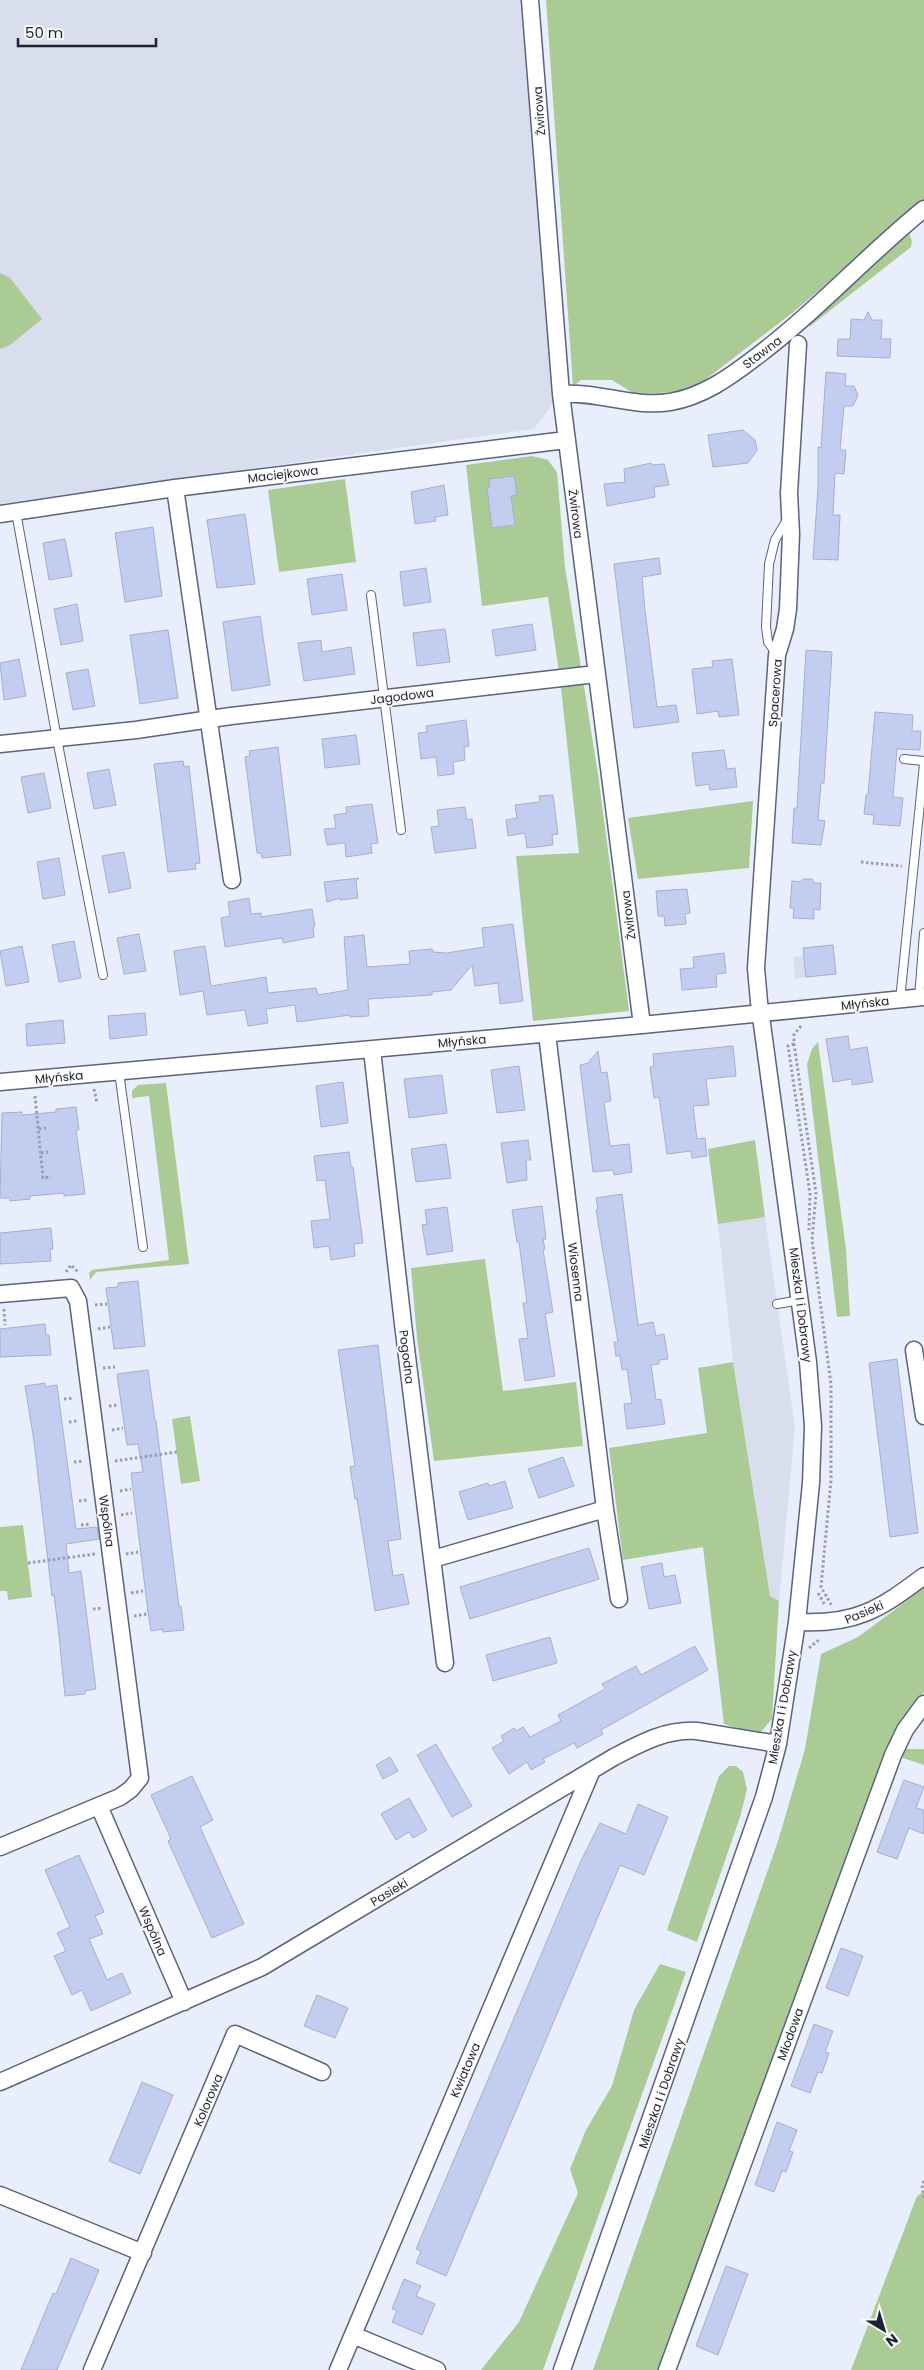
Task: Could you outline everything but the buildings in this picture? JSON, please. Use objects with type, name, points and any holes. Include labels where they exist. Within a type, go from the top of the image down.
[{"type":"street","name":"Żwirowa","points":[[530,0],[566,440],[642,1025]]},
{"type":"street","name":"Stawna","points":[[561,394],[586,393],[621,402],[651,404],[683,400],[700,393],[746,364],[792,329],[924,209]]},
{"type":"street","name":"Spacerowa","points":[[760,1014],[757,960],[777,655],[785,629],[788,609],[791,534],[789,493],[798,344]]},
{"type":"street","name":"Maciejkowa","points":[[8,513],[175,488],[566,440]]},
{"type":"street","points":[[175,488],[232,880]]},
{"type":"street","name":"Jagodowa","points":[[0,744],[56,739],[209,719],[596,674]]},
{"type":"street","name":"Młyńska","points":[[0,1082],[546,1034],[922,997]]},
{"type":"street","name":"Mieszka I i Dobrawy","points":[[562,2370],[752,1832],[778,1744],[797,1622],[813,1456],[811,1388],[760,1014]]},
{"type":"street","name":"Wiosenna","points":[[546,1034],[605,1509],[619,1599]]},
{"type":"street","name":"Pogodna","points":[[372,1050],[402,1324],[445,1663]]},
{"type":"street","name":"Wspólna","points":[[0,1294],[70,1288],[78,1301],[140,1778],[131,1789],[120,1797],[0,1847]]},
{"type":"street","points":[[914,1350],[924,1416]]},
{"type":"street","points":[[432,1559],[605,1509]]},
{"type":"street","name":"Pasieki","points":[[797,1622],[833,1623],[851,1619],[881,1606],[924,1576]]},
{"type":"street","name":"Miodowa","points":[[667,2370],[894,1755],[905,1730],[924,1704]]},
{"type":"street","name":"Pasieki","points":[[0,2082],[262,1967],[592,1770],[656,1736],[671,1732],[697,1731],[778,1744]]},
{"type":"street","name":"Kwiatowa","points":[[338,2370],[592,1770]]},
{"type":"street","name":"Wspólna","points":[[99,1806],[184,2002]]},
{"type":"street","name":"Kolorowa","points":[[92,2370],[235,2034],[322,2072]]},
{"type":"street","points":[[0,2195],[143,2253]]},
{"type":"street","points":[[353,2335],[437,2370]]},
{"type":"lane","points":[[8,513],[103,975]]},
{"type":"lane","points":[[371,596],[401,830]]},
{"type":"lane","points":[[900,1000],[924,763],[904,759]]},
{"type":"lane","points":[[922,997],[924,933]]},
{"type":"lane","points":[[119,1072],[143,1247]]},
{"type":"lane","points":[[777,1304],[800,1300]]},
{"type":"path","points":[[861,862],[913,867]]},
{"type":"path","points":[[804,1024],[794,1035],[794,1044],[816,1193],[812,1240],[831,1384],[831,1480],[820,1587],[833,1608],[833,1613]]},
{"type":"path","points":[[788,1046],[794,1044]]},
{"type":"path","points":[[35,1090],[44,1178],[51,1177]]},
{"type":"path","points":[[38,1129],[46,1128]]},
{"type":"path","points":[[41,1153],[48,1152]]},
{"type":"path","points":[[90,1306],[107,1304]]},
{"type":"path","points":[[4,1313],[5,1325]]},
{"type":"path","points":[[93,1329],[110,1327]]},
{"type":"path","points":[[98,1369],[115,1366]]},
{"type":"path","points":[[103,1407],[119,1405]]},
{"type":"path","points":[[106,1430],[123,1428]]},
{"type":"path","points":[[110,1461],[177,1452]]},
{"type":"path","points":[[114,1492],[131,1489]]},
{"type":"path","points":[[123,1554],[138,1552]]},
{"type":"path","points":[[28,1563],[101,1554]]},
{"type":"path","points":[[129,1601],[128,1593],[143,1591]]},
{"type":"path","points":[[130,1608],[132,1626]]},
{"type":"path","points":[[131,1616],[147,1614]]},
{"type":"path","points":[[924,2181],[922,2186],[924,2200]]},
{"type":"shaded area","points":[[0,0],[521,0],[554,402],[534,429],[0,504]]},
{"type":"shaded area","points":[[804,956],[806,977],[795,979],[793,957]]},
{"type":"shaded area","points":[[765,1217],[795,1427],[779,1601],[770,1596],[733,1362],[718,1224]]},
{"type":"green space","points":[[546,0],[924,0],[924,201],[796,310],[692,390],[636,395],[612,380],[581,380],[573,386]]},
{"type":"green space","points":[[909,233],[912,241],[911,247],[809,327],[810,319]]},
{"type":"green space","points":[[0,273],[10,278],[42,319],[10,345],[0,349]]},
{"type":"green space","points":[[532,456],[548,460],[557,472],[565,567],[598,774],[629,1011],[533,1021],[516,856],[579,853],[560,679],[548,597],[482,606],[466,465]]},
{"type":"green space","points":[[345,479],[356,562],[279,572],[268,490]]},
{"type":"green space","points":[[753,801],[749,868],[638,879],[628,818]]},
{"type":"green space","points":[[818,1042],[846,1249],[850,1316],[837,1317],[807,1064],[812,1049]]},
{"type":"green space","points":[[166,1083],[189,1264],[96,1272],[90,1280],[89,1273],[92,1270],[169,1260],[149,1096],[132,1098],[132,1091],[138,1085]]},
{"type":"green space","points":[[755,1140],[765,1217],[718,1224],[708,1149]]},
{"type":"green space","points":[[485,1259],[503,1391],[576,1382],[583,1446],[434,1461],[417,1338],[411,1268]]},
{"type":"green space","points":[[733,1362],[770,1596],[779,1601],[772,1719],[760,1733],[724,1724],[703,1547],[623,1560],[609,1448],[707,1433],[698,1368]]},
{"type":"green space","points":[[190,1416],[200,1481],[181,1484],[172,1419]]},
{"type":"green space","points":[[23,1525],[32,1597],[8,1600],[7,1591],[0,1591],[0,1527]]},
{"type":"green space","points":[[924,1588],[924,1692],[900,1723],[887,1750],[660,2370],[593,2370],[778,1841],[805,1749],[821,1654],[858,1637]]},
{"type":"green space","points":[[905,1749],[924,1749],[924,1765],[900,1757]]},
{"type":"green space","points":[[729,1766],[736,1766],[743,1772],[747,1789],[741,1814],[697,1942],[667,1930],[719,1776]]},
{"type":"green space","points":[[660,1964],[686,1972],[543,2370],[481,2370],[519,2322],[578,2193],[570,2169],[586,2130],[612,2086],[634,2010]]},
{"type":"green space","points":[[924,2192],[924,2370],[851,2370],[917,2196]]}]
